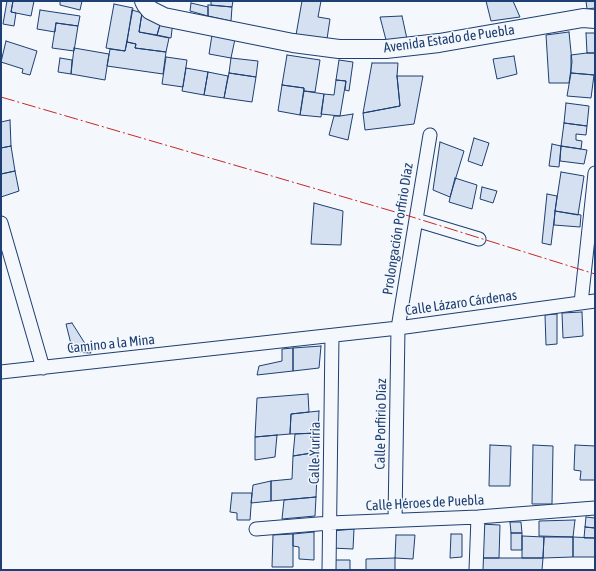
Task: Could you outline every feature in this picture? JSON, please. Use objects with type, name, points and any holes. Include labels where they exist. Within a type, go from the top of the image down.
[{"type":"street","name":"Avenida Estado de Puebla","points":[[144,1],[150,10],[164,17],[293,42],[339,49],[386,49],[439,43],[583,18],[595,19]]},
{"type":"street","name":"Prolongación Porfirio Díaz","points":[[398,328],[430,134]]},
{"type":"street","points":[[581,303],[595,173]]},
{"type":"street","points":[[416,220],[479,239]]},
{"type":"street","points":[[1,223],[43,368]]},
{"type":"street","name":"Calle Lázaro Cárdenas","points":[[332,336],[595,301]]},
{"type":"street","name":"Calle Porfirio Díaz","points":[[395,520],[398,328]]},
{"type":"street","name":"Camino a la Mina","points":[[1,372],[332,336]]},
{"type":"street","name":"Calle Yuriria","points":[[329,570],[332,336]]},
{"type":"street","name":"Calle Héroes de Puebla","points":[[256,529],[330,523],[478,517],[595,508]]},
{"type":"street","points":[[476,570],[478,517]]},
{"type":"building","points":[[7,1],[13,1],[11,12],[16,13],[14,26],[3,24]]},
{"type":"building","points":[[13,1],[34,1],[31,16],[11,12]]},
{"type":"building","points":[[60,1],[82,1],[80,10],[60,5]]},
{"type":"building","points":[[211,1],[233,1],[232,7],[211,5]]},
{"type":"building","points":[[302,1],[321,1],[318,17],[330,19],[327,39],[296,35]]},
{"type":"building","points":[[486,1],[513,1],[520,17],[491,21]]},
{"type":"building","points":[[586,1],[595,1],[595,8],[587,9]]},
{"type":"building","points":[[191,3],[208,7],[208,16],[190,11]]},
{"type":"building","points":[[114,4],[133,8],[125,51],[106,48]]},
{"type":"building","points":[[208,5],[232,7],[231,21],[208,16]]},
{"type":"building","points":[[40,10],[80,16],[78,26],[56,23],[55,32],[37,29]]},
{"type":"building","points":[[132,10],[142,13],[139,32],[169,38],[166,52],[135,48],[136,44],[127,42]]},
{"type":"building","points":[[142,13],[162,18],[157,35],[139,32]]},
{"type":"building","points":[[402,16],[407,39],[386,40],[380,17]]},
{"type":"building","points":[[162,18],[173,21],[171,38],[157,35]]},
{"type":"building","points":[[56,23],[78,26],[74,51],[52,48]]},
{"type":"building","points":[[569,32],[572,62],[569,83],[549,83],[546,35]]},
{"type":"building","points":[[586,33],[595,33],[595,53],[587,53]]},
{"type":"building","points":[[212,35],[235,39],[231,58],[209,54]]},
{"type":"building","points":[[6,41],[37,51],[30,75],[22,73],[23,69],[1,62]]},
{"type":"building","points":[[127,42],[136,44],[135,48],[166,52],[163,74],[107,66],[110,49],[125,51]]},
{"type":"building","points":[[74,48],[109,54],[105,80],[71,74]]},
{"type":"building","points":[[595,53],[595,75],[571,73],[571,55]]},
{"type":"building","points":[[287,55],[320,60],[315,92],[304,91],[304,88],[282,85]]},
{"type":"building","points":[[514,56],[517,74],[497,79],[493,59]]},
{"type":"building","points":[[166,57],[187,60],[183,87],[162,84]]},
{"type":"building","points":[[60,58],[72,60],[71,74],[58,72]]},
{"type":"building","points":[[231,58],[258,61],[256,77],[229,73]]},
{"type":"building","points":[[339,60],[353,62],[349,91],[345,90],[346,81],[336,80]]},
{"type":"building","points":[[372,63],[398,63],[397,76],[400,106],[363,113]]},
{"type":"building","points":[[186,68],[208,72],[204,95],[182,91]]},
{"type":"building","points":[[208,72],[228,76],[224,98],[204,95]]},
{"type":"building","points":[[229,73],[256,77],[252,102],[224,98]]},
{"type":"building","points":[[571,73],[594,75],[591,98],[567,96]]},
{"type":"building","points":[[397,76],[423,76],[414,124],[365,130],[363,113],[400,106]]},
{"type":"building","points":[[336,80],[346,81],[340,116],[321,114],[324,94],[334,95]]},
{"type":"building","points":[[282,85],[304,88],[300,115],[278,111]]},
{"type":"building","points":[[304,91],[324,94],[321,117],[300,115]]},
{"type":"building","points":[[566,103],[589,106],[587,126],[564,123]]},
{"type":"building","points":[[353,114],[348,140],[329,135],[334,116]]},
{"type":"building","points":[[10,120],[11,146],[1,148],[1,122]]},
{"type":"building","points":[[564,123],[587,126],[586,135],[576,134],[576,140],[582,141],[581,149],[561,146]]},
{"type":"building","points":[[474,138],[489,143],[482,166],[468,161]]},
{"type":"building","points":[[440,142],[464,151],[450,197],[433,190]]},
{"type":"building","points":[[552,144],[561,146],[559,167],[549,166]]},
{"type":"building","points":[[11,146],[15,171],[1,174],[1,148]]},
{"type":"building","points":[[561,146],[587,150],[584,164],[560,161]]},
{"type":"building","points":[[15,171],[19,191],[1,197],[1,174]]},
{"type":"building","points":[[561,172],[584,176],[578,215],[555,211]]},
{"type":"building","points":[[455,178],[477,185],[472,209],[449,202]]},
{"type":"building","points":[[482,187],[497,191],[493,203],[480,199]]},
{"type":"building","points":[[547,194],[557,196],[551,245],[542,243]]},
{"type":"building","points":[[314,203],[343,211],[341,245],[311,244]]},
{"type":"building","points":[[555,211],[581,215],[580,227],[554,225]]},
{"type":"building","points":[[582,312],[583,336],[563,338],[562,313]]},
{"type":"building","points":[[557,314],[557,344],[546,345],[545,315]]},
{"type":"building","points":[[72,323],[91,353],[73,352],[66,324]]},
{"type":"building","points":[[321,346],[319,368],[293,371],[293,348]]},
{"type":"building","points":[[293,348],[293,371],[257,375],[259,366],[282,361],[282,349]]},
{"type":"building","points":[[308,394],[309,412],[291,414],[290,434],[255,437],[257,398]]},
{"type":"building","points":[[319,411],[318,433],[290,434],[291,414]]},
{"type":"building","points":[[318,433],[318,452],[293,456],[295,434]]},
{"type":"building","points":[[277,435],[275,457],[255,460],[255,437]]},
{"type":"building","points":[[490,445],[511,446],[510,486],[489,486]]},
{"type":"building","points":[[533,445],[553,446],[552,504],[532,504]]},
{"type":"building","points":[[575,445],[595,446],[595,480],[580,480],[581,471],[574,470]]},
{"type":"building","points":[[318,452],[316,497],[271,501],[271,481],[292,479],[293,456]]},
{"type":"building","points":[[271,481],[271,501],[251,503],[253,485]]},
{"type":"building","points":[[232,493],[252,493],[250,520],[237,520],[237,513],[230,512]]},
{"type":"building","points":[[316,497],[315,516],[282,519],[284,500]]},
{"type":"building","points":[[586,517],[595,518],[595,528],[585,527]]},
{"type":"building","points":[[575,520],[573,537],[539,536],[539,521]]},
{"type":"building","points":[[510,522],[521,522],[522,533],[511,533]]},
{"type":"building","points":[[480,524],[500,525],[499,558],[480,558]]},
{"type":"building","points":[[585,527],[595,528],[595,538],[584,538]]},
{"type":"building","points":[[354,529],[353,549],[332,548],[332,531]]},
{"type":"building","points":[[314,532],[314,560],[299,559],[299,547],[293,546],[293,534]]},
{"type":"building","points":[[511,533],[522,533],[522,550],[511,550]]},
{"type":"building","points":[[293,534],[293,567],[272,567],[273,535]]},
{"type":"building","points":[[451,534],[462,534],[462,557],[450,558]]},
{"type":"building","points":[[396,535],[415,535],[413,559],[395,558]]},
{"type":"building","points":[[522,536],[544,537],[543,558],[522,558]]},
{"type":"building","points":[[544,537],[573,537],[573,557],[543,558]]},
{"type":"building","points":[[573,537],[595,538],[595,557],[573,557]]},
{"type":"building","points":[[395,558],[395,570],[366,570],[366,559]]},
{"type":"building","points":[[480,558],[543,558],[542,570],[479,570]]},
{"type":"building","points":[[330,560],[350,560],[350,570],[330,570]]},
{"type":"power","points":[[1,97],[409,216],[595,274]]}]
